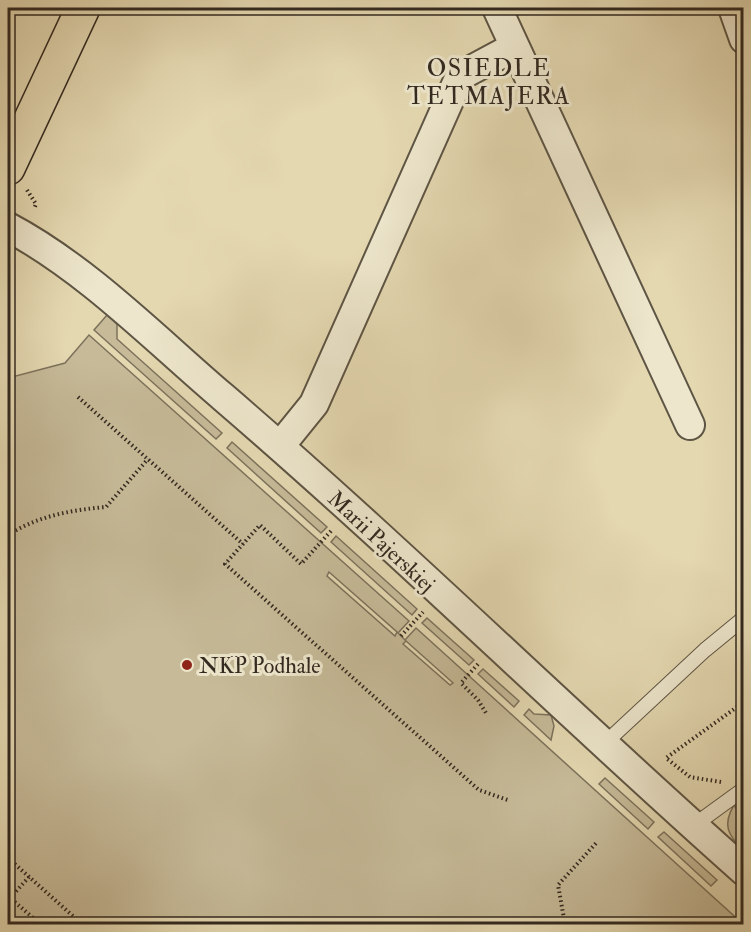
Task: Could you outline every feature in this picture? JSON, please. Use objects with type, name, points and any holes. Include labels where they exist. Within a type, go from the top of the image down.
[{"type":"main road","points":[[8,168],[83,8]]},
{"type":"street","points":[[497,8],[690,425]]},
{"type":"street","points":[[733,8],[744,39]]},
{"type":"street","points":[[280,447],[314,404],[460,76],[514,47]]},
{"type":"street","name":"Marii Pajerskiej","points":[[8,226],[84,279],[280,447],[603,745],[744,871]]},
{"type":"lane","points":[[603,745],[705,650],[744,618]]},
{"type":"lane","points":[[693,826],[738,792]]},
{"type":"path","points":[[78,397],[243,544]]},
{"type":"path","points":[[8,535],[50,516],[70,510],[106,507],[148,459]]},
{"type":"path","points":[[338,524],[301,564],[260,525],[225,564],[480,790],[508,800]]},
{"type":"path","points":[[401,636],[429,604]]},
{"type":"path","points":[[479,663],[460,683],[478,700],[486,713]]},
{"type":"path","points":[[738,792],[716,779],[690,777],[666,758],[744,702]]},
{"type":"path","points":[[565,924],[558,885],[597,842]]},
{"type":"path","points":[[8,858],[82,924]]},
{"type":"path","points":[[29,877],[9,897],[40,924]]},
{"type":"path","points":[[67,924],[73,917]]},
{"type":"shaded area","points":[[107,315],[117,324],[117,339],[222,433],[216,439],[94,330]]},
{"type":"shaded area","points":[[89,335],[409,621],[398,633],[405,640],[416,628],[743,924],[10,924],[8,922],[8,378],[65,363]],"holes":[[[329,572],[397,632],[395,636],[327,576]],[[406,641],[452,682],[453,683],[450,685],[403,644]]]},
{"type":"shaded area","points":[[232,442],[327,527],[321,533],[227,448]]},
{"type":"shaded area","points":[[336,536],[417,609],[412,615],[331,542]]},
{"type":"shaded area","points":[[427,618],[474,660],[469,665],[422,623]]},
{"type":"shaded area","points":[[483,669],[519,701],[514,707],[478,674]]},
{"type":"shaded area","points":[[529,709],[534,714],[551,715],[554,726],[551,740],[524,715]]},
{"type":"shaded area","points":[[605,778],[654,822],[648,829],[599,784]]},
{"type":"shaded area","points":[[734,805],[743,819],[743,850],[728,829],[728,818]]},
{"type":"shaded area","points":[[664,832],[717,880],[711,886],[658,837]]},
{"type":"place","name":"NKP Podhale","points":[[187,665]]},
{"type":"district","name":"OSIEDLE TETMAJERA","points":[[489,82]]}]
